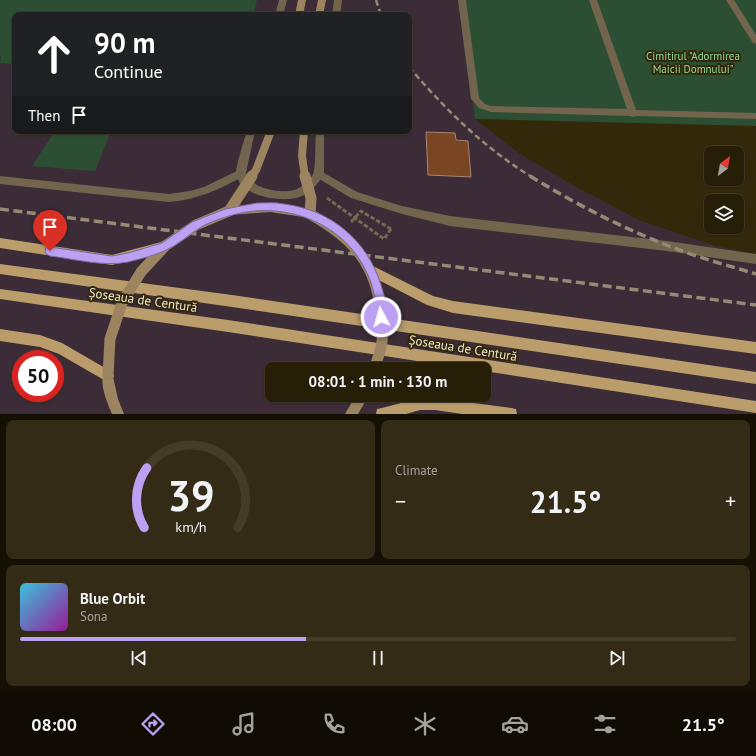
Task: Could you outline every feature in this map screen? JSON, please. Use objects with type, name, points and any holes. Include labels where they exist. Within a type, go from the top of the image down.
[{"type":"main road","points":[[300,12],[302,0]]},
{"type":"main road","points":[[320,12],[322,0]]},
{"type":"main road","points":[[229,212],[256,170],[270,134]]},
{"type":"main road","points":[[304,134],[302,156],[304,172],[311,198],[310,214]]},
{"type":"main road","points":[[118,414],[112,399],[108,376],[110,339],[122,304],[141,272],[165,246],[196,225],[229,212],[257,207],[284,208],[310,214],[330,224],[341,232],[361,252],[371,270],[381,304],[382,342],[376,362]]},
{"type":"main road","points":[[0,243],[112,260],[165,246]]},
{"type":"main road","name":"Șoseaua de Centură","points":[[0,269],[239,302],[756,378]]},
{"type":"main road","points":[[371,270],[412,293],[431,301],[453,307],[756,348]]},
{"type":"main road","name":"Șoseaua de Centură","points":[[0,294],[228,326],[756,407]]},
{"type":"main road","points":[[0,335],[40,341],[62,349],[108,376]]},
{"type":"main road","points":[[351,414],[359,402]]},
{"type":"main road","points":[[382,414],[420,404],[435,404],[511,414]]},
{"type":"street","points":[[281,12],[283,0]]},
{"type":"street","points":[[336,12],[338,0]]},
{"type":"street","points":[[462,0],[475,99],[482,106],[491,109],[633,114],[756,116]]},
{"type":"street","points":[[593,0],[633,114]]},
{"type":"street","points":[[730,0],[756,41]]},
{"type":"street","points":[[251,134],[241,173],[244,182],[256,191],[283,195],[299,193],[310,186],[319,174],[320,134]]},
{"type":"street","points":[[0,180],[169,198],[189,197],[213,189],[241,173]]},
{"type":"street","points":[[319,174],[354,195],[402,210],[450,221],[659,245],[756,259]]},
{"type":"path","points":[[310,186],[384,239],[391,229],[361,211],[341,232]]},
{"type":"shaded area","points":[[0,0],[461,0],[475,119],[520,154],[580,189],[639,220],[712,245],[756,255],[756,414],[0,414]]},
{"type":"green space","points":[[0,0],[257,0],[254,12],[12,12],[12,64],[0,63]]},
{"type":"green space","name":"Cimitirul \"Adormirea Maicii Domnului\"","points":[[461,0],[756,0],[756,126],[475,119]]},
{"type":"green space","points":[[53,134],[110,134],[95,171],[32,166]]},
{"type":"building","points":[[426,132],[455,133],[456,140],[468,141],[471,177],[428,175]]},
{"type":"railway","points":[[376,0],[380,12]]},
{"type":"railway","points":[[412,70],[451,113],[481,141],[514,166],[532,177]]},
{"type":"railway","points":[[530,176],[584,207],[639,234],[687,253],[756,274]]},
{"type":"railway","points":[[0,209],[756,305]]},
{"type":"route","points":[[50,251],[112,260],[165,246],[196,225],[229,212],[257,207],[284,208],[310,214],[330,224],[341,232],[361,252],[371,270],[381,304],[381,317]]}]
